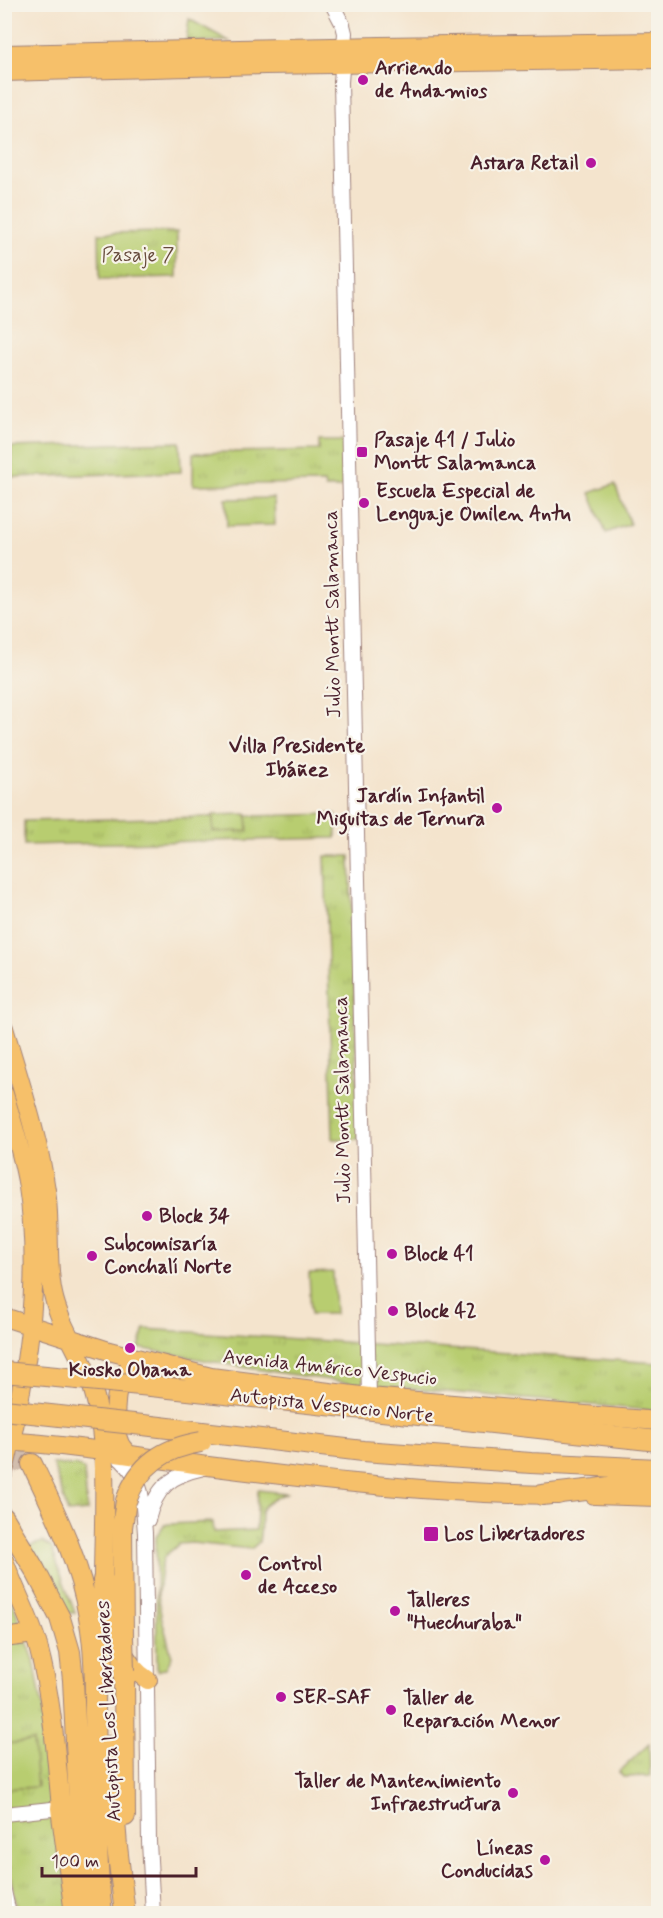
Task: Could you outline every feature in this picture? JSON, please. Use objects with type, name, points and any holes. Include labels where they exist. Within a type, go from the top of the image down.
[{"type":"highway","name":"Autopista Vespucio Norte","points":[[4,1371],[658,1441]]},
{"type":"highway","name":"Autopista Vespucio Norte","points":[[4,1410],[344,1449],[439,1457],[658,1469]]},
{"type":"highway","points":[[126,1914],[122,1527],[126,1501],[138,1476],[160,1456],[180,1446],[246,1438]]},
{"type":"highway","points":[[87,1914],[84,1680],[80,1620],[64,1559],[28,1466],[71,1549],[83,1587],[89,1618],[94,1656],[102,1914]]},
{"type":"highway","points":[[542,1495],[658,1480]]},
{"type":"highway","points":[[4,1518],[35,1570],[64,1628],[72,1665],[80,1830],[87,1914]]},
{"type":"highway","name":"Autopista Los Libertadores","points":[[103,1580],[110,1763],[126,1914]]},
{"type":"highway","points":[[61,1808],[75,1914]]},
{"type":"main road","points":[[4,72],[658,42]]},
{"type":"main road","points":[[4,54],[658,59]]},
{"type":"main road","points":[[4,1028],[38,1145],[49,1223],[53,1297],[93,1388],[98,1411],[115,1454],[103,1580],[121,1648],[134,1669],[148,1680]]},
{"type":"main road","points":[[4,1094],[24,1165],[31,1210],[34,1261],[28,1354],[8,1441],[4,1472]]},
{"type":"main road","name":"Avenida Américo Vespucio","points":[[4,1317],[141,1360],[211,1377],[369,1397],[658,1421]]},
{"type":"main road","points":[[28,1354],[44,1344],[71,1339]]},
{"type":"main road","points":[[115,1454],[121,1445],[116,1426],[117,1397],[123,1375],[141,1360]]},
{"type":"main road","points":[[8,1441],[397,1487],[542,1495],[658,1497]]},
{"type":"main road","points":[[4,1560],[34,1634],[46,1683],[61,1808]]},
{"type":"main road","points":[[4,1638],[34,1634]]},
{"type":"street","name":"Julio Montt Salamanca","points":[[332,4],[344,29],[342,55],[369,1397]]},
{"type":"street","points":[[115,1454],[130,1470],[142,1490],[148,1680],[149,1842],[153,1914]]},
{"type":"street","points":[[145,1533],[153,1502],[166,1485],[190,1471],[210,1466]]},
{"type":"street","points":[[4,1814],[61,1808]]},
{"type":"street","points":[[4,1891],[9,1914]]},
{"type":"green space","points":[[189,19],[229,41],[186,42]]},
{"type":"green space","name":"Pasaje 7","points":[[177,232],[177,277],[100,279],[99,233]]},
{"type":"green space","points":[[319,441],[342,441],[345,447],[344,485],[340,488],[325,488],[324,483],[193,485],[193,453],[319,450]]},
{"type":"green space","points":[[180,442],[181,472],[12,477],[11,447]]},
{"type":"green space","points":[[615,484],[630,524],[606,533],[590,493]]},
{"type":"green space","points":[[274,498],[275,525],[227,526],[226,499]]},
{"type":"green space","points":[[247,814],[248,831],[213,832],[213,815]]},
{"type":"green space","points":[[336,814],[336,838],[24,845],[24,821]]},
{"type":"green space","points":[[325,856],[350,856],[359,1139],[333,1139]]},
{"type":"green space","points":[[333,1272],[335,1314],[311,1314],[309,1273]]},
{"type":"green space","points":[[145,1329],[658,1363],[658,1411],[350,1383],[248,1368],[139,1348]]},
{"type":"green space","points":[[53,1464],[78,1466],[84,1470],[87,1511],[68,1513]]},
{"type":"green space","points":[[258,1490],[286,1493],[267,1503],[263,1508],[259,1542],[251,1549],[192,1543],[179,1544],[164,1557],[158,1594],[172,1657],[166,1668],[157,1671],[156,1536],[164,1525],[169,1524],[213,1522],[214,1532],[256,1530]]},
{"type":"green space","points":[[43,1542],[51,1547],[75,1613],[68,1613],[27,1547]]},
{"type":"green space","points":[[4,1579],[34,1660],[71,1913],[18,1913],[5,1850]]},
{"type":"green space","points":[[33,1741],[37,1787],[5,1789],[5,1744]]},
{"type":"green space","points":[[649,1744],[650,1776],[623,1777],[619,1772]]},
{"type":"tunnel","points":[[4,1427],[25,1468]]},
{"type":"place","name":"Arriendo de Andamios","points":[[363,80]]},
{"type":"place","name":"Astara Retail","points":[[591,163]]},
{"type":"place","name":"Pasaje 41 / Julio Montt Salamanca","points":[[362,452]]},
{"type":"place","name":"Escuela Especial de Lenguaje Omilen Antu","points":[[364,503]]},
{"type":"place","name":"Jardín Infantil Miguitas de Ternura","points":[[497,808]]},
{"type":"place","name":"Block 34","points":[[147,1216]]},
{"type":"place","name":"Block 41","points":[[392,1254]]},
{"type":"place","name":"Subcomisaría Conchalí Norte","points":[[92,1256]]},
{"type":"place","name":"Block 42","points":[[393,1311]]},
{"type":"place","name":"Kiosko Obama","points":[[130,1348]]},
{"type":"place","name":"Los Libertadores","points":[[431,1534]]},
{"type":"place","name":"Control de Acceso","points":[[246,1575]]},
{"type":"place","name":"Talleres \"Huechuraba\"","points":[[395,1611]]},
{"type":"place","name":"SER-SAF","points":[[281,1697]]},
{"type":"place","name":"Taller de Reparación Menor","points":[[391,1710]]},
{"type":"place","name":"Taller de Mantenimiento Infraestructura","points":[[513,1793]]},
{"type":"place","name":"Líneas Conducidas","points":[[545,1860]]},
{"type":"district","name":"Villa Presidente Ibáñez","points":[[297,758]]}]
